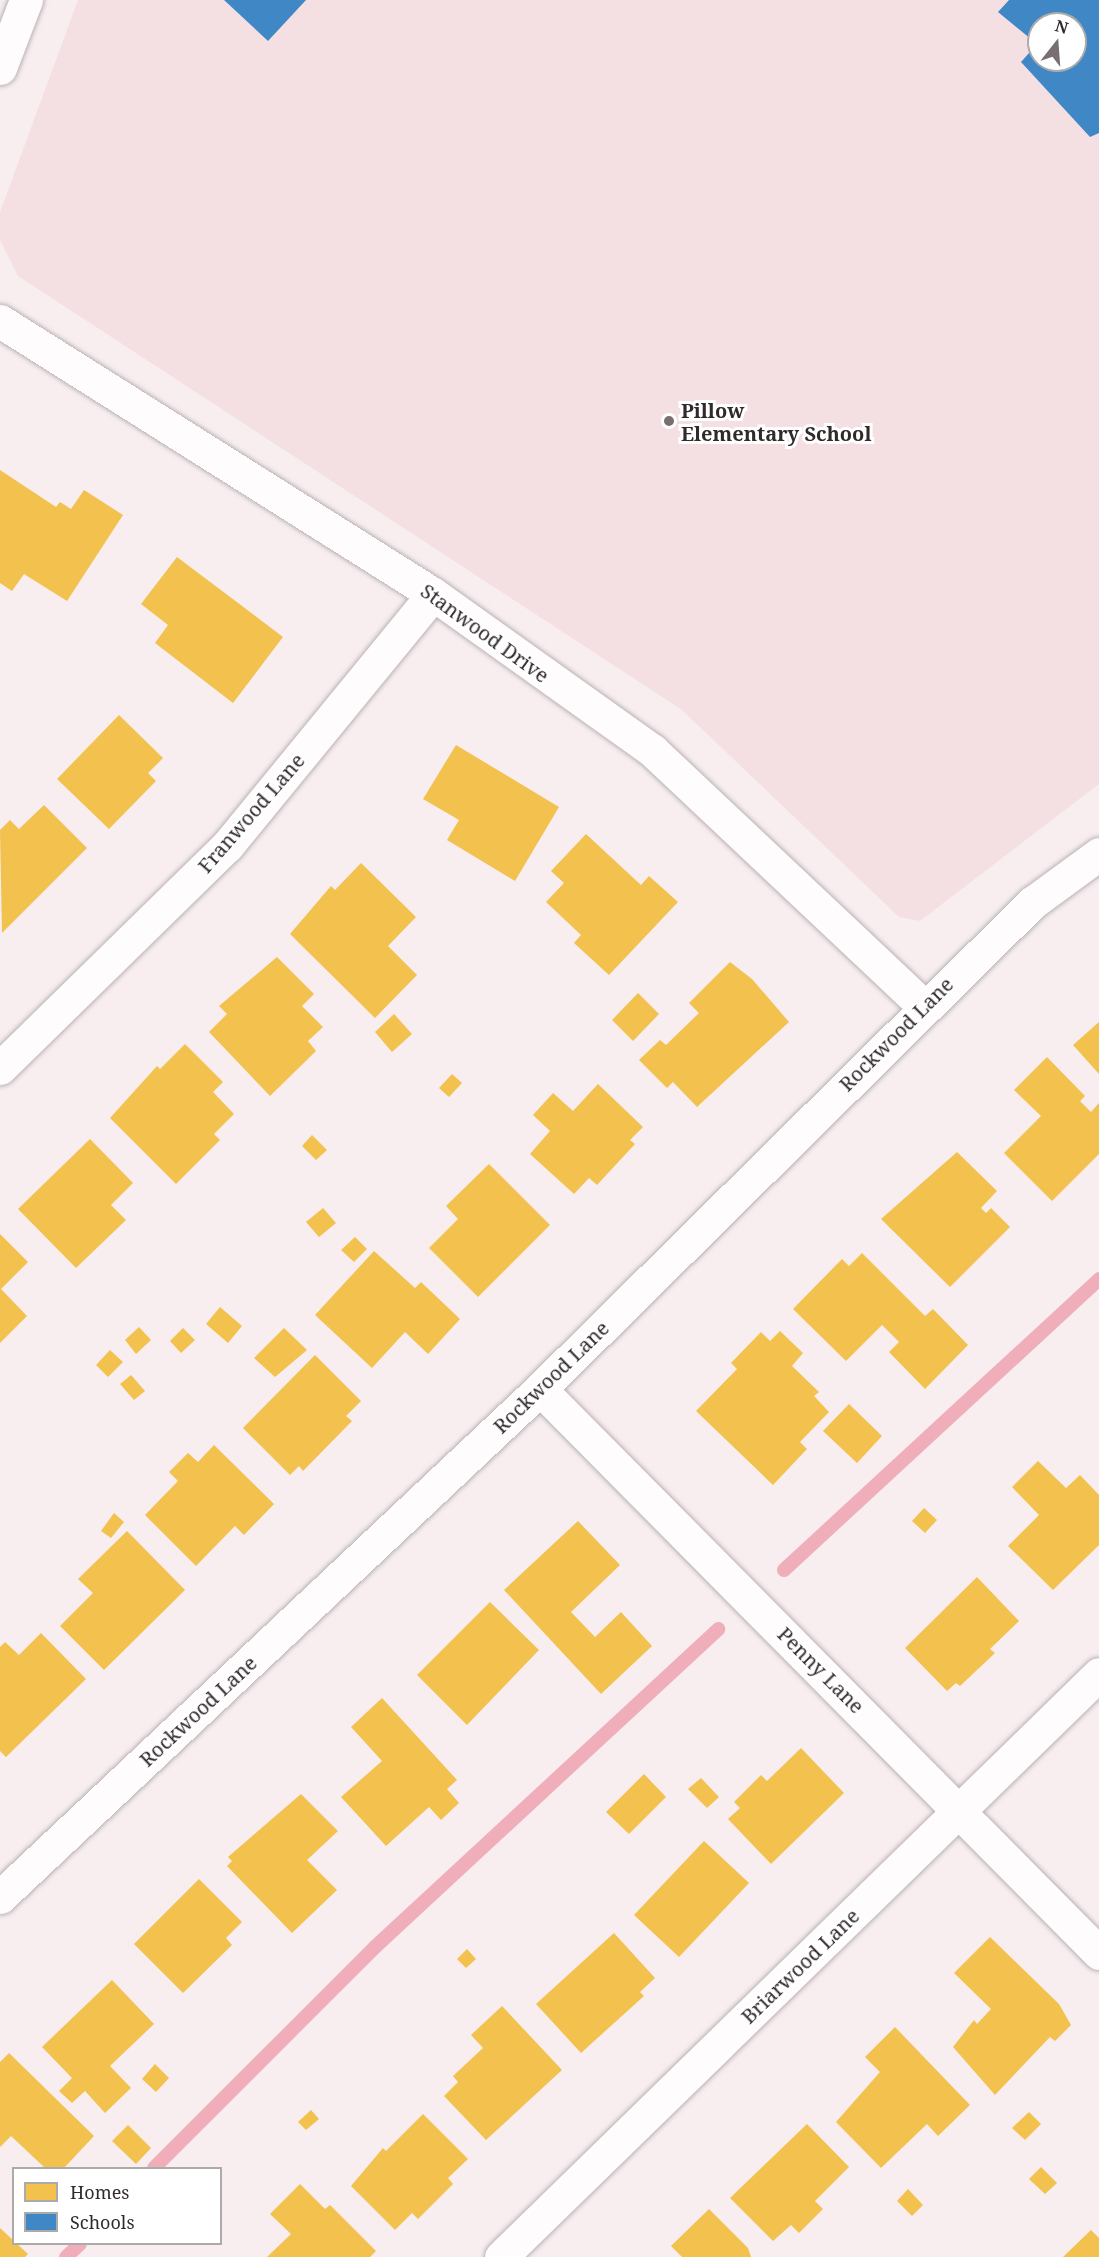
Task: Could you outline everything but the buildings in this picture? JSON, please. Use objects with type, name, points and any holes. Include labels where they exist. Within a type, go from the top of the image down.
[{"type":"street","points":[[0,68],[26,0]]},
{"type":"street","name":"Stanwood Drive","points":[[0,321],[433,594],[653,751],[924,1006]]},
{"type":"street","name":"Franwood Lane","points":[[0,1068],[227,846],[433,594]]},
{"type":"street","name":"Rockwood Lane","points":[[0,1897],[540,1389],[924,1006],[1032,903],[1099,854]]},
{"type":"street","name":"Penny Lane","points":[[540,1389],[961,1809],[1099,1953]]},
{"type":"street","name":"Briarwood Lane","points":[[501,2257],[1099,1674]]},
{"type":"shaded area","name":"Pillow Elementary School","points":[[78,0],[1099,0],[1099,784],[920,921],[899,917],[682,710],[18,276],[0,240],[0,212]]},
{"type":"waterway","points":[[784,1570],[1099,1279]]},
{"type":"waterway","points":[[155,2167],[375,1947],[719,1629]]},
{"type":"waterway","points":[[66,2257],[79,2245]]},
{"type":"place","name":"Pillow Elementary School","points":[[669,421]]}]
